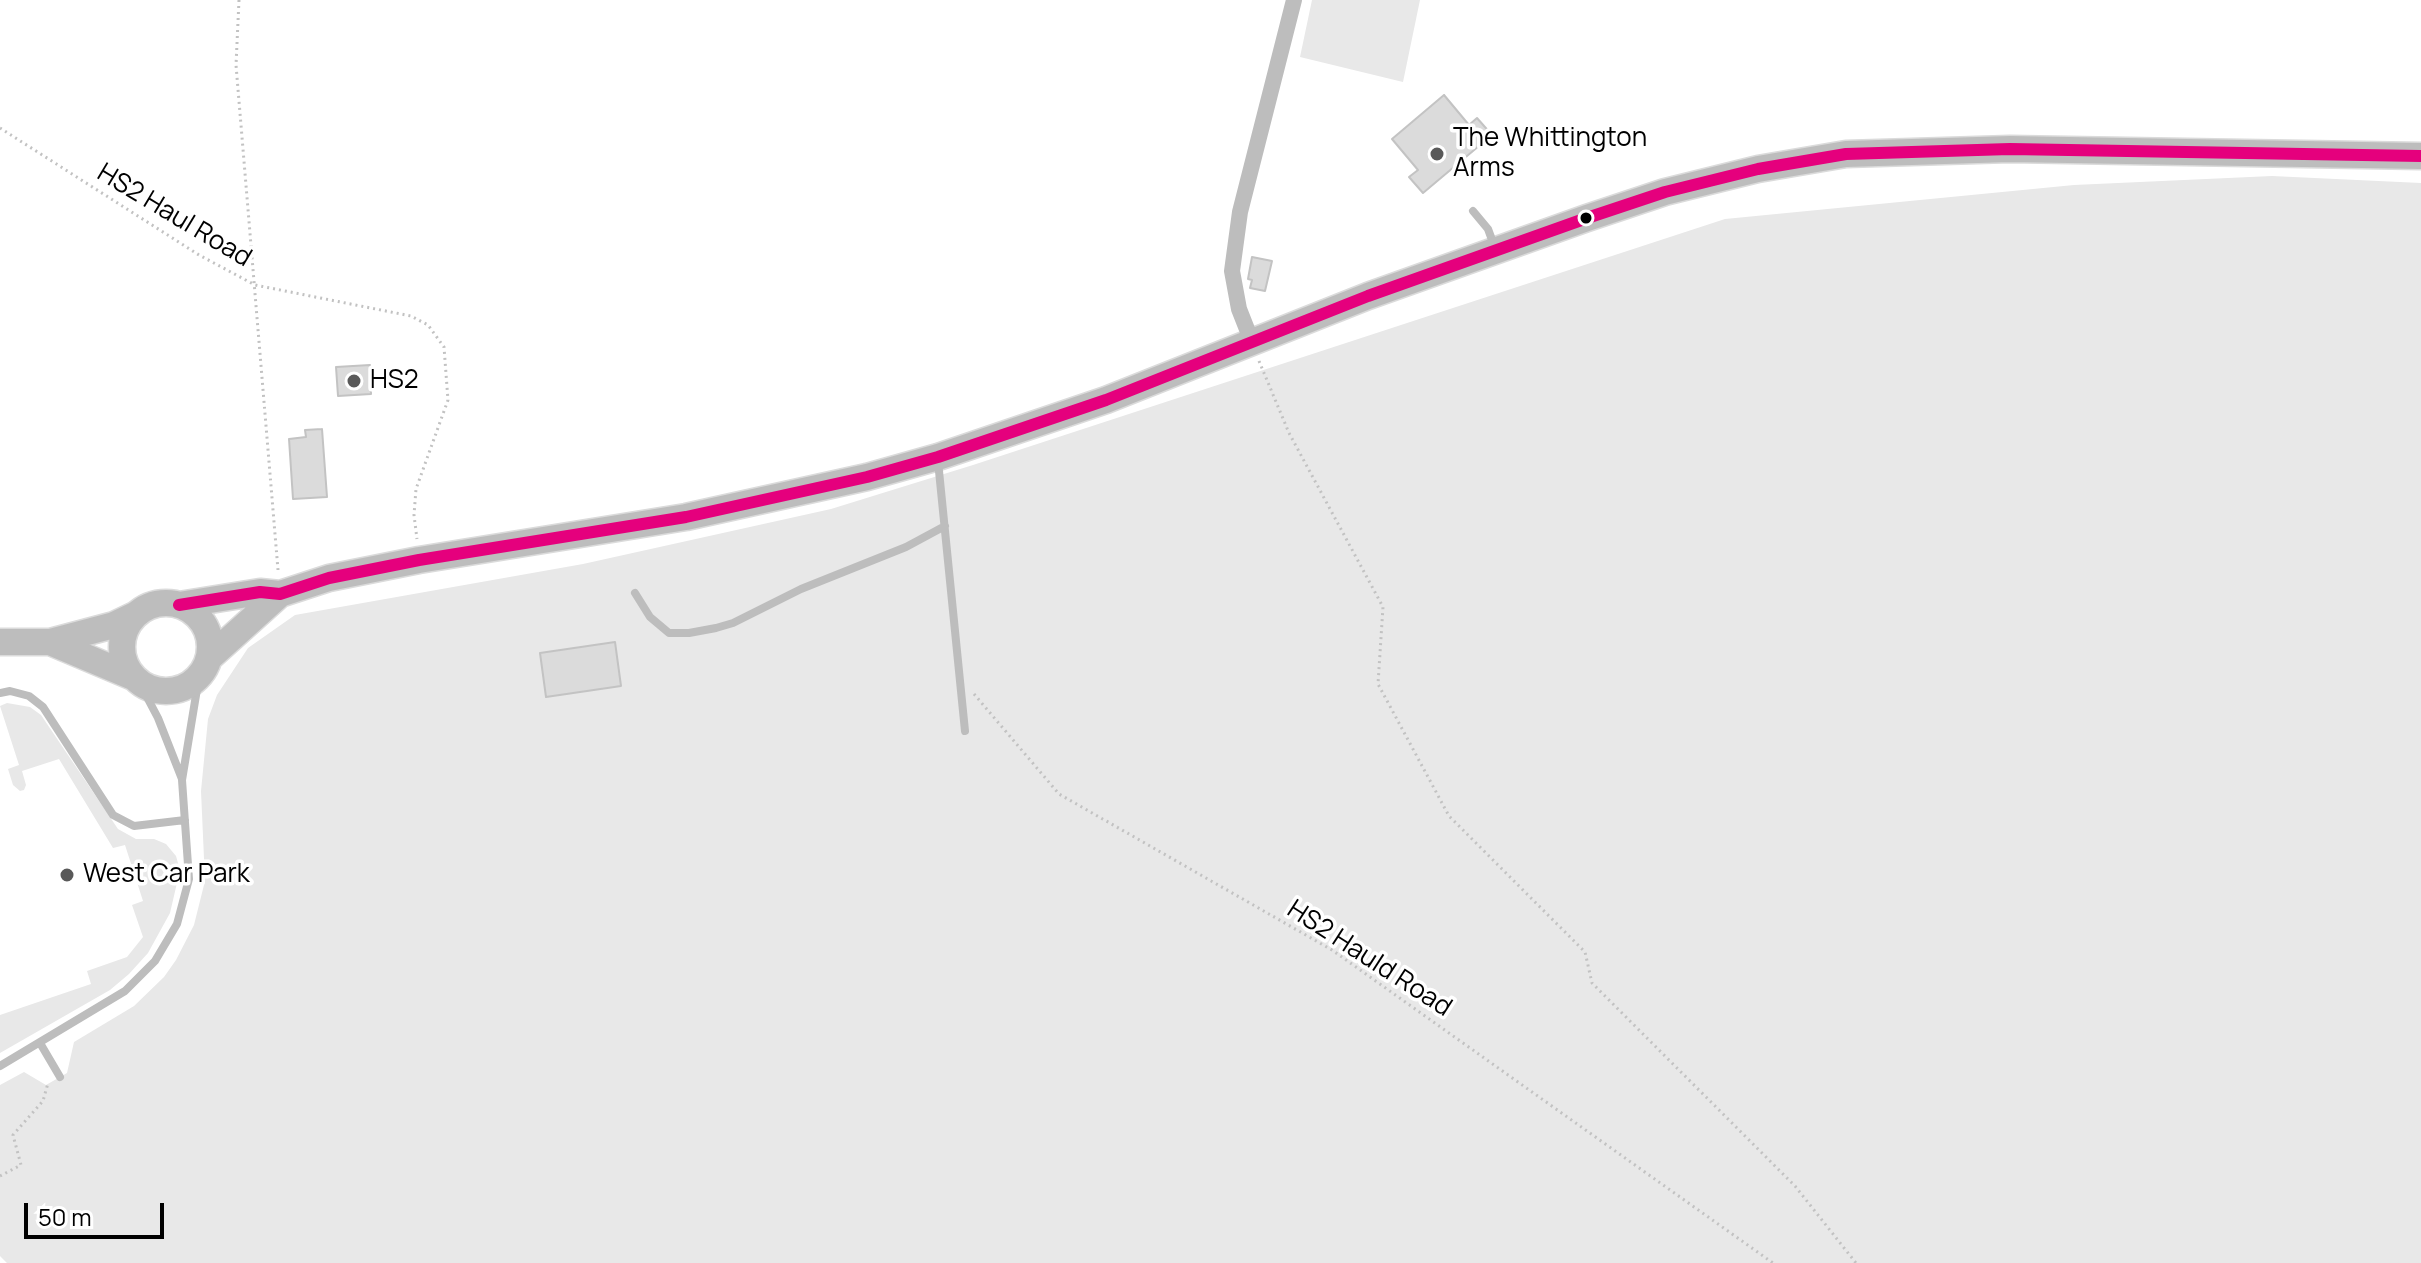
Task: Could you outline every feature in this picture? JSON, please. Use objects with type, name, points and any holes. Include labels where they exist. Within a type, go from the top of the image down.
[{"type":"main road","points":[[0,642],[50,642],[114,625],[152,605],[179,605],[260,592],[280,594],[329,578],[419,560],[686,517],[867,477],[938,457],[1106,400],[1368,296],[1665,192],[1758,169],[1846,154],[2010,149],[2421,156]]},
{"type":"main road","points":[[50,642],[148,688],[170,692],[181,689],[280,594]]},
{"type":"main road","points":[[179,605],[196,614],[210,639],[204,668]]},
{"type":"main road","points":[[136,680],[124,663],[122,645],[126,628],[137,614]]},
{"type":"street","points":[[1252,342],[1239,309],[1232,271],[1240,212],[1294,0]]},
{"type":"lane","points":[[1473,211],[1488,229],[1496,251]]},
{"type":"lane","points":[[938,457],[965,731]]},
{"type":"lane","points":[[635,593],[650,617],[669,633],[716,628],[733,623],[801,589],[906,547],[945,526]]},
{"type":"lane","points":[[0,1066],[125,991],[160,954],[177,924],[186,894],[189,860],[182,780],[204,668]]},
{"type":"lane","points":[[136,680],[158,718],[182,780]]},
{"type":"lane","points":[[0,693],[10,691],[29,696],[43,707],[113,815],[134,826],[185,820]]},
{"type":"lane","points":[[40,1043],[60,1077]]},
{"type":"path","points":[[239,0],[236,65],[280,594]]},
{"type":"path","name":"HS2 Haul Road","points":[[0,128],[199,255],[255,285],[411,316],[428,325],[444,347],[448,400],[416,489],[414,515],[419,560]]},
{"type":"path","points":[[1252,342],[1289,433],[1383,607],[1378,684],[1449,816],[1585,952],[1592,983],[1795,1186],[1856,1263]]},
{"type":"path","name":"HS2 Hauld Road","points":[[959,676],[1059,794],[1332,950],[1773,1263]]},
{"type":"path","points":[[0,1176],[21,1165],[13,1135],[43,1101],[49,1084]]},
{"type":"shaded area","points":[[1312,0],[1420,0],[1403,82],[1300,57]]},
{"type":"shaded area","points":[[2272,176],[2421,183],[2421,1263],[7,1263],[0,1256],[0,1085],[24,1072],[46,1085],[67,1073],[74,1042],[134,1006],[164,977],[176,960],[194,925],[205,881],[201,791],[208,719],[217,695],[248,648],[295,615],[583,564],[831,509],[1725,219],[2074,185]]},
{"type":"shaded area","points":[[7,703],[30,707],[41,715],[118,829],[136,839],[154,839],[166,844],[176,856],[180,870],[170,913],[148,953],[129,974],[110,990],[0,1053],[0,1015],[91,984],[87,971],[127,957],[143,937],[132,905],[143,901],[125,845],[113,848],[59,759],[22,771],[26,785],[24,790],[20,791],[13,785],[8,769],[19,765],[0,706]]},
{"type":"building","name":"The Whittington Arms","points":[[1444,95],[1469,125],[1477,118],[1492,135],[1423,193],[1409,177],[1418,170],[1392,139]]},
{"type":"building","points":[[1252,257],[1272,261],[1265,291],[1250,288],[1252,280],[1248,279]]},
{"type":"building","name":"HS2","points":[[370,365],[371,394],[338,396],[336,367]]},
{"type":"building","points":[[322,429],[327,497],[293,499],[289,439],[306,437],[305,430]]},
{"type":"building","points":[[615,642],[621,686],[546,697],[540,653]]},
{"type":"transit line","points":[[179,605],[260,592],[280,594],[329,578],[419,560],[686,517],[867,477],[938,457],[1106,400],[1368,296],[1587,218],[1665,192],[1758,169],[1846,154],[2010,149],[2421,156]]},
{"type":"place","name":"The Whittington Arms","points":[[1437,154]]},
{"type":"place","name":"HS2","points":[[354,381]]},
{"type":"place","name":"West Car Park","points":[[67,875]]}]
